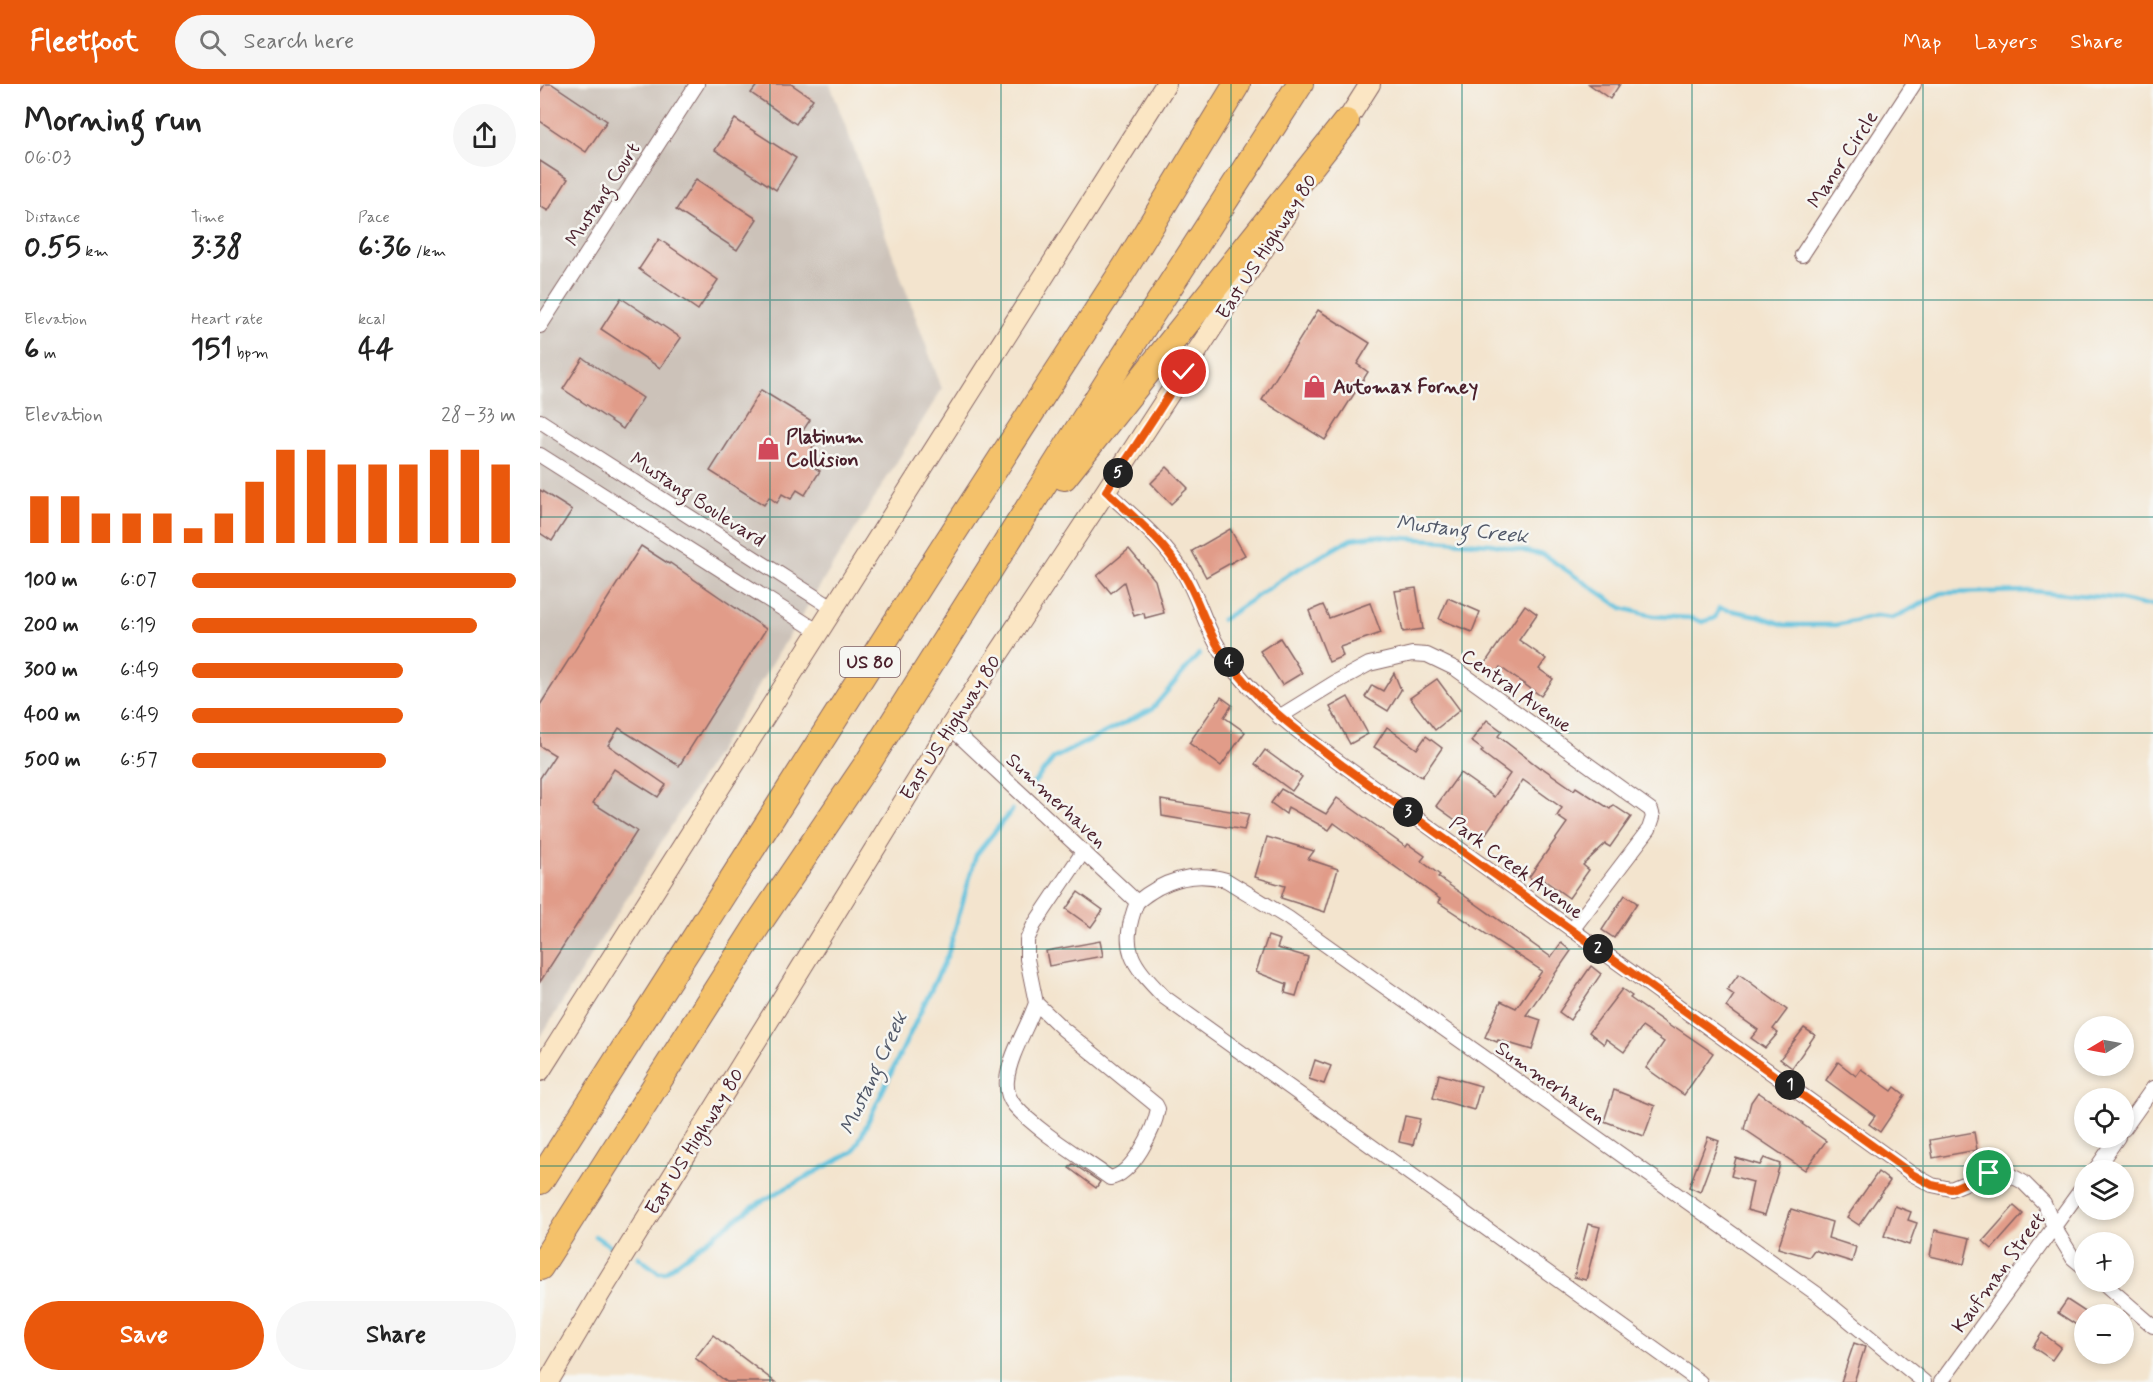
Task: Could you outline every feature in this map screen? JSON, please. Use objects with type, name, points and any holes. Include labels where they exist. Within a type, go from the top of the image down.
[{"type":"highway","points":[[1201,142],[1226,84]]},
{"type":"highway","name":"US 80","points":[[540,1181],[817,744],[1126,266],[1237,84]]},
{"type":"highway","name":"US 80","points":[[540,1267],[759,923],[868,760],[1300,84]]},
{"type":"highway","points":[[1023,516],[1065,476],[1346,122]]},
{"type":"main road","points":[[540,1071],[1166,84]]},
{"type":"main road","name":"East US Highway 80","points":[[548,1382],[607,1282],[950,727],[1370,84]]},
{"type":"street","name":"Mustang Court","points":[[540,326],[697,84]]},
{"type":"street","name":"Manor Circle","points":[[1802,255],[1914,84]]},
{"type":"street","name":"Mustang Boulevard","points":[[540,421],[834,609]]},
{"type":"street","points":[[540,455],[819,632]]},
{"type":"street","name":"Park Creek Avenue","points":[[1106,491],[1157,539],[1185,575],[1223,655],[1258,697],[1279,717],[1342,765],[1741,1049],[1912,1174],[1932,1185],[1951,1189],[1995,1171],[2008,1174],[2023,1182],[2044,1203],[2054,1227],[2074,1259]]},
{"type":"street","name":"Central Avenue","points":[[1279,717],[1334,682],[1369,664],[1412,654],[1427,655],[1456,669],[1519,714],[1651,810],[1653,817],[1649,829],[1572,930]]},
{"type":"street","name":"Summerhaven","points":[[950,727],[1137,902],[1152,890],[1181,877],[1226,880],[1288,918],[1807,1288],[1924,1382]]},
{"type":"street","points":[[1036,1003],[1063,1029],[1158,1109],[1152,1130],[1135,1159],[1118,1177],[1110,1178],[1037,1126],[1014,1105],[1006,1090],[1015,1052],[1028,1028],[1036,1003],[1027,959],[1027,940],[1034,925],[1083,852]]},
{"type":"street","points":[[1137,902],[1129,929],[1131,954],[1135,964],[1164,997],[1700,1382]]},
{"type":"street","points":[[2134,1115],[2153,1088]]},
{"type":"street","name":"Kaufman Street","points":[[1941,1382],[2074,1199]]},
{"type":"street","points":[[2113,1292],[2153,1326]]},
{"type":"shaded area","points":[[540,84],[830,84],[942,389],[540,1038]]},
{"type":"building","points":[[545,84],[552,84],[607,121],[586,152],[540,121],[540,92]]},
{"type":"building","points":[[758,84],[791,84],[813,99],[796,124],[751,93]]},
{"type":"building","points":[[1589,84],[1620,84],[1610,99]]},
{"type":"building","points":[[735,119],[796,158],[776,190],[715,150]]},
{"type":"building","points":[[540,161],[568,179],[548,211],[540,206]]},
{"type":"building","points":[[696,179],[757,219],[737,250],[676,210]]},
{"type":"building","points":[[659,239],[718,280],[698,310],[639,269]]},
{"type":"building","points":[[621,298],[681,338],[660,368],[601,329]]},
{"type":"building","name":"Automax Forney","points":[[1318,310],[1370,343],[1357,364],[1368,372],[1325,440],[1262,400]]},
{"type":"building","points":[[583,358],[643,398],[623,429],[563,389]]},
{"type":"building","name":"Platinum Collision","points":[[761,390],[810,420],[800,435],[815,444],[809,452],[817,458],[812,466],[820,471],[805,495],[797,490],[791,499],[782,494],[777,503],[769,497],[764,505],[710,471]]},
{"type":"building","points":[[1167,467],[1188,488],[1171,504],[1151,483]]},
{"type":"building","points":[[540,490],[572,510],[552,541],[540,533]]},
{"type":"building","points":[[1230,529],[1245,555],[1206,577],[1192,551]]},
{"type":"building","points":[[641,546],[670,563],[766,629],[679,766],[619,728],[608,745],[666,785],[658,797],[614,769],[593,803],[637,831],[540,982],[540,778],[555,755],[540,746],[540,705]]},
{"type":"building","points":[[1129,549],[1155,580],[1164,613],[1145,618],[1144,613],[1134,616],[1124,582],[1111,593],[1097,576]]},
{"type":"building","points":[[1416,588],[1423,629],[1403,632],[1395,591]]},
{"type":"building","points":[[1448,598],[1480,612],[1472,632],[1439,619]]},
{"type":"building","points":[[1370,603],[1381,633],[1340,647],[1343,656],[1329,662],[1309,611],[1323,605],[1329,618]]},
{"type":"building","points":[[1525,605],[1537,614],[1519,640],[1546,659],[1539,669],[1553,679],[1541,696],[1500,667],[1495,675],[1483,666]]},
{"type":"building","points":[[1280,638],[1302,673],[1282,685],[1260,651]]},
{"type":"building","points":[[1394,673],[1401,690],[1388,711],[1365,697],[1372,685],[1383,691]]},
{"type":"building","points":[[1437,679],[1460,710],[1435,730],[1410,698]]},
{"type":"building","points":[[1221,697],[1232,705],[1224,717],[1245,732],[1221,766],[1189,743]]},
{"type":"building","points":[[1348,697],[1368,734],[1350,744],[1330,707]]},
{"type":"building","points":[[1487,720],[1502,731],[1498,736],[1540,768],[1574,790],[1576,787],[1610,809],[1613,805],[1631,817],[1610,847],[1605,844],[1583,865],[1589,870],[1569,898],[1544,880],[1541,885],[1529,877],[1567,823],[1557,816],[1562,808],[1523,780],[1482,839],[1436,806],[1460,773],[1494,797],[1510,774],[1481,752],[1483,750],[1471,741]]},
{"type":"building","points":[[1387,727],[1417,749],[1426,736],[1442,748],[1422,777],[1374,747]]},
{"type":"building","points":[[1265,750],[1302,777],[1292,791],[1255,764]]},
{"type":"building","points":[[1281,789],[1326,814],[1337,798],[1406,847],[1408,844],[1425,856],[1421,861],[1440,875],[1438,877],[1551,957],[1561,943],[1571,951],[1526,1015],[1541,1020],[1532,1050],[1485,1037],[1501,1001],[1516,1008],[1542,971],[1438,902],[1440,899],[1334,823],[1329,830],[1288,807],[1286,814],[1271,803]]},
{"type":"building","points":[[1161,800],[1249,814],[1244,830],[1162,816]]},
{"type":"building","points":[[1267,837],[1314,851],[1308,859],[1338,869],[1325,912],[1281,898],[1285,886],[1255,877]]},
{"type":"building","points":[[1078,892],[1103,910],[1091,927],[1066,909]]},
{"type":"building","points":[[1625,895],[1637,903],[1614,938],[1602,930]]},
{"type":"building","points":[[1268,936],[1280,940],[1277,948],[1308,957],[1296,996],[1285,993],[1287,984],[1256,972]]},
{"type":"building","points":[[1100,941],[1103,956],[1049,966],[1046,951]]},
{"type":"building","points":[[1591,966],[1601,974],[1570,1020],[1559,1012]]},
{"type":"building","points":[[1739,974],[1787,1010],[1773,1029],[1778,1033],[1765,1048],[1751,1038],[1758,1030],[1726,1007],[1734,995],[1727,990]]},
{"type":"building","points":[[1622,989],[1632,996],[1630,998],[1674,1029],[1675,1027],[1713,1053],[1684,1095],[1646,1068],[1664,1042],[1642,1027],[1624,1052],[1606,1039],[1604,1044],[1589,1032]]},
{"type":"building","points":[[1804,1028],[1815,1035],[1792,1068],[1780,1059]]},
{"type":"building","points":[[1315,1060],[1331,1066],[1324,1084],[1309,1079]]},
{"type":"building","points":[[1838,1062],[1856,1076],[1861,1069],[1892,1091],[1895,1087],[1905,1095],[1880,1132],[1869,1124],[1875,1116],[1826,1080]]},
{"type":"building","points":[[1439,1074],[1481,1086],[1474,1110],[1433,1098]]},
{"type":"building","points":[[1614,1090],[1655,1106],[1644,1136],[1604,1121]]},
{"type":"building","points":[[1758,1092],[1826,1141],[1805,1170],[1744,1129],[1751,1102]]},
{"type":"building","points":[[1405,1116],[1420,1119],[1413,1145],[1399,1142]]},
{"type":"building","points":[[1974,1132],[1977,1150],[1933,1158],[1930,1140]]},
{"type":"building","points":[[1708,1137],[1719,1141],[1700,1192],[1689,1187]]},
{"type":"building","points":[[1736,1158],[1760,1165],[1764,1158],[1780,1164],[1765,1215],[1747,1210],[1753,1182],[1731,1176]]},
{"type":"building","points":[[1073,1164],[1100,1182],[1096,1188],[1069,1168]]},
{"type":"building","points":[[1878,1172],[1890,1181],[1859,1225],[1847,1217]]},
{"type":"building","points":[[1895,1206],[1911,1212],[1908,1220],[1917,1223],[1909,1245],[1884,1236]]},
{"type":"building","points":[[2014,1206],[2023,1214],[1992,1249],[1983,1241]]},
{"type":"building","points":[[1791,1209],[1832,1222],[1828,1238],[1856,1247],[1852,1262],[1814,1250],[1809,1257],[1778,1248]]},
{"type":"building","points":[[1588,1224],[1600,1227],[1586,1280],[1574,1277]]},
{"type":"building","points":[[1935,1230],[1970,1238],[1964,1264],[1930,1256]]},
{"type":"building","points":[[2067,1300],[2074,1305],[2074,1323],[2058,1313]]},
{"type":"building","points":[[2042,1333],[2061,1347],[2052,1360],[2033,1347]]},
{"type":"building","points":[[713,1335],[775,1382],[727,1382],[695,1358]]},
{"type":"building","points":[[1854,1343],[1865,1347],[1854,1382],[1841,1382]]},
{"type":"waterway","name":"Mustang Creek","points":[[1222,620],[1291,573],[1351,539],[1374,536],[1491,544],[1544,555],[1622,608],[1653,616],[1692,618],[1702,622],[1715,618],[1719,608],[1759,616],[1785,625],[1836,625],[1876,616],[1893,618],[1942,593],[2031,591],[2113,598],[2153,605]]},
{"type":"waterway","name":"Mustang Creek","points":[[1030,788],[1054,758],[1152,709],[1199,654]]},
{"type":"waterway","name":"Mustang Creek","points":[[638,1257],[658,1272],[665,1272],[753,1206],[854,1151],[948,954],[976,855],[1012,810]]},
{"type":"waterway","name":"Mustang Creek","points":[[595,1236],[613,1248]]},
{"type":"place","name":"Automax Forney","points":[[1315,386]]},
{"type":"place","name":"Platinum Collision","points":[[768,448]]},
{"type":"route","points":[[1184,372],[1106,491],[1157,539],[1185,575],[1223,655],[1258,697],[1279,717],[1342,765],[1741,1049],[1912,1174],[1932,1185],[1951,1189],[1989,1173]]}]
